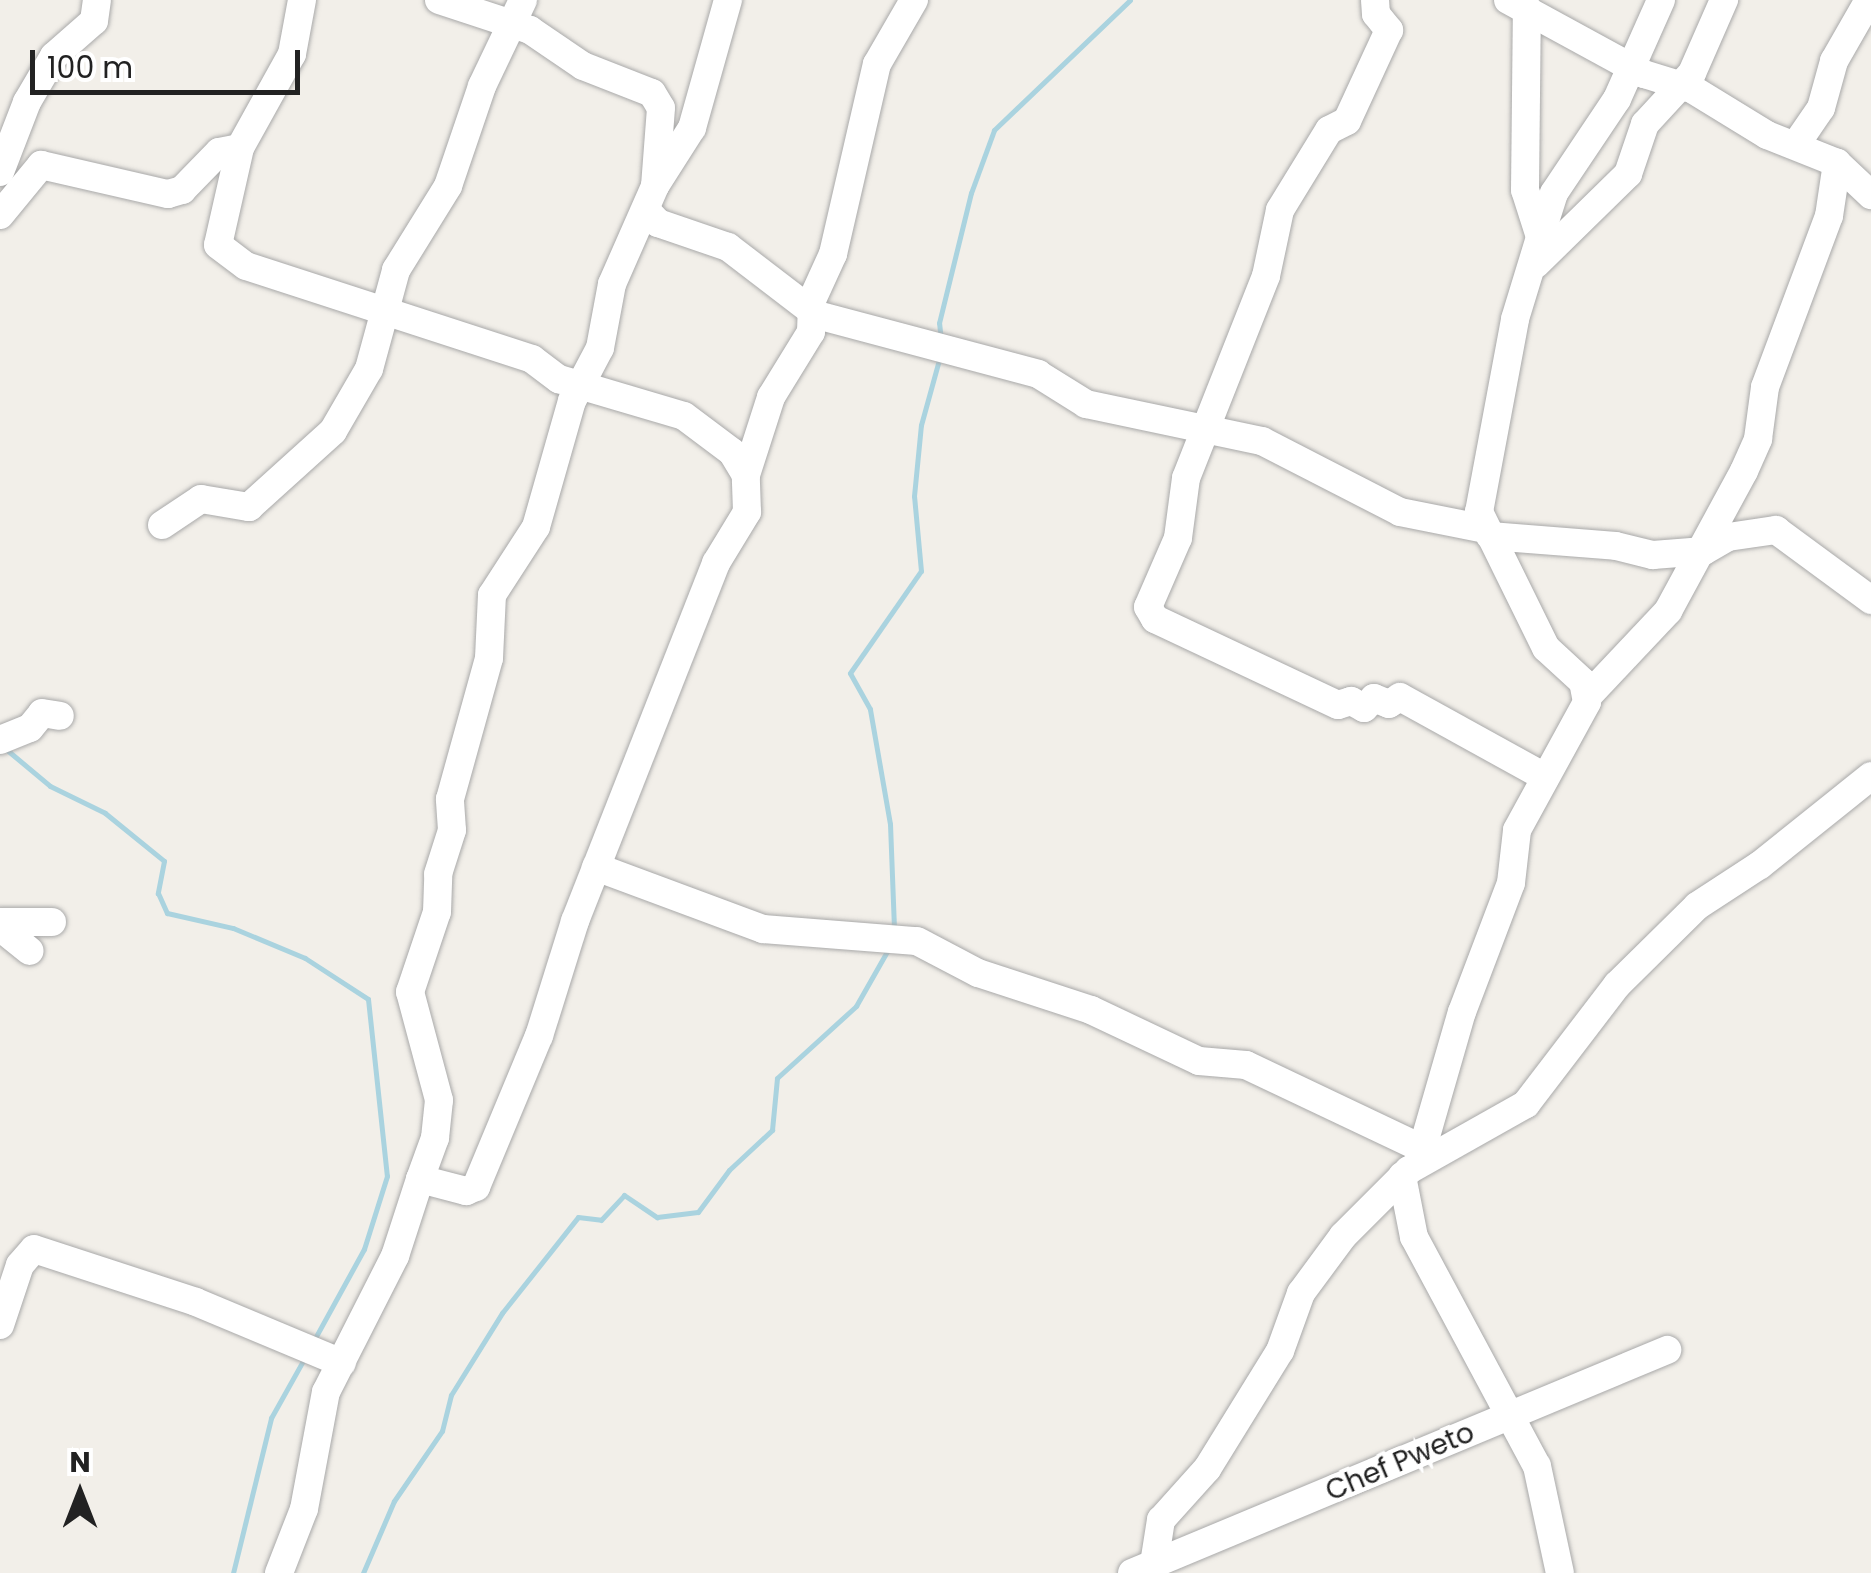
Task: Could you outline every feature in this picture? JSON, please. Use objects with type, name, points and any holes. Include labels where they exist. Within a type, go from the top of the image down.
[{"type":"street","points":[[0,172],[8,134],[54,56],[94,21],[97,0]]},
{"type":"street","points":[[302,0],[292,54],[240,148],[218,244],[246,266],[390,308],[585,385],[684,416],[732,452],[746,475]]},
{"type":"street","points":[[439,0],[512,28],[530,30],[583,66],[656,98],[661,126],[650,198],[658,224],[728,247],[811,311],[1038,374],[1086,404],[1205,428],[1288,450],[1400,512],[1487,533],[1616,546],[1653,555],[1704,551],[1728,537],[1776,530],[1869,593]]},
{"type":"street","points":[[162,525],[200,499],[248,507],[303,460],[356,396],[390,308],[396,270],[448,186],[482,86],[524,0]]},
{"type":"street","points":[[279,1573],[304,1509],[321,1411],[395,1256],[439,1106],[410,992],[436,912],[438,874],[452,830],[450,799],[489,658],[492,595],[536,527],[572,401],[585,385],[600,348],[612,284],[650,198],[692,128],[728,0]]},
{"type":"street","points":[[420,1179],[466,1191],[480,1182],[560,981],[596,867],[716,563],[747,512],[746,475],[772,396],[812,332],[811,311],[833,254],[877,64],[914,0]]},
{"type":"street","points":[[1376,0],[1376,14],[1389,30],[1348,122],[1329,130],[1280,210],[1266,276],[1184,484],[1178,538],[1149,602],[1151,616],[1338,705],[1351,700],[1364,708],[1374,698],[1390,704],[1400,697],[1544,777]]},
{"type":"street","points":[[1588,696],[1583,682],[1546,648],[1487,533],[1480,485],[1515,319],[1554,192],[1634,64],[1662,0]]},
{"type":"street","points":[[1538,251],[1628,174],[1645,124],[1701,56],[1724,0]]},
{"type":"street","points":[[1797,144],[1821,108],[1834,61],[1868,0]]},
{"type":"street","points":[[1538,251],[1525,190],[1518,4],[1678,88],[1837,163],[1869,193],[1829,216]]},
{"type":"street","points":[[8,134],[45,164],[168,194],[182,190],[219,152],[240,148]]},
{"type":"street","points":[[1560,1573],[1537,1466],[1414,1237],[1414,1163],[1462,1012],[1512,883],[1517,830],[1588,696],[1650,636],[1704,551],[1758,438],[1765,387],[1829,216],[1837,163]]},
{"type":"street","points":[[0,215],[45,164]]},
{"type":"street","points":[[0,740],[30,728],[42,713],[60,716]]},
{"type":"street","points":[[1143,1569],[1162,1520],[1207,1469],[1260,1387],[1316,1270],[1414,1163],[1526,1104],[1617,985],[1697,906],[1760,865],[1871,776]]},
{"type":"street","points":[[596,867],[763,929],[802,928],[874,943],[904,937],[1005,984],[1091,1010],[1199,1061],[1246,1065],[1414,1163]]},
{"type":"street","points":[[0,924],[52,922]]},
{"type":"street","points":[[0,924],[30,951]]},
{"type":"street","points":[[0,1325],[20,1265],[34,1249],[212,1308],[342,1362]]},
{"type":"street","name":"Chef Pweto","points":[[1143,1569],[1668,1350]]},
{"type":"waterway","points":[[941,341],[939,323],[971,193],[994,130],[1130,0]]},
{"type":"waterway","points":[[894,928],[890,824],[870,709],[850,673],[921,571],[914,496],[921,425],[940,356]]},
{"type":"waterway","points":[[7,750],[50,786],[105,813],[164,861],[158,893],[167,913],[233,928],[305,958],[368,999],[387,1176],[364,1249],[314,1340]]},
{"type":"waterway","points":[[363,1573],[394,1501],[442,1431],[451,1395],[502,1313],[578,1217],[601,1220],[624,1195],[657,1217],[698,1212],[729,1170],[772,1130],[777,1078],[856,1006],[889,948]]},
{"type":"waterway","points":[[233,1573],[271,1418],[304,1359]]}]
